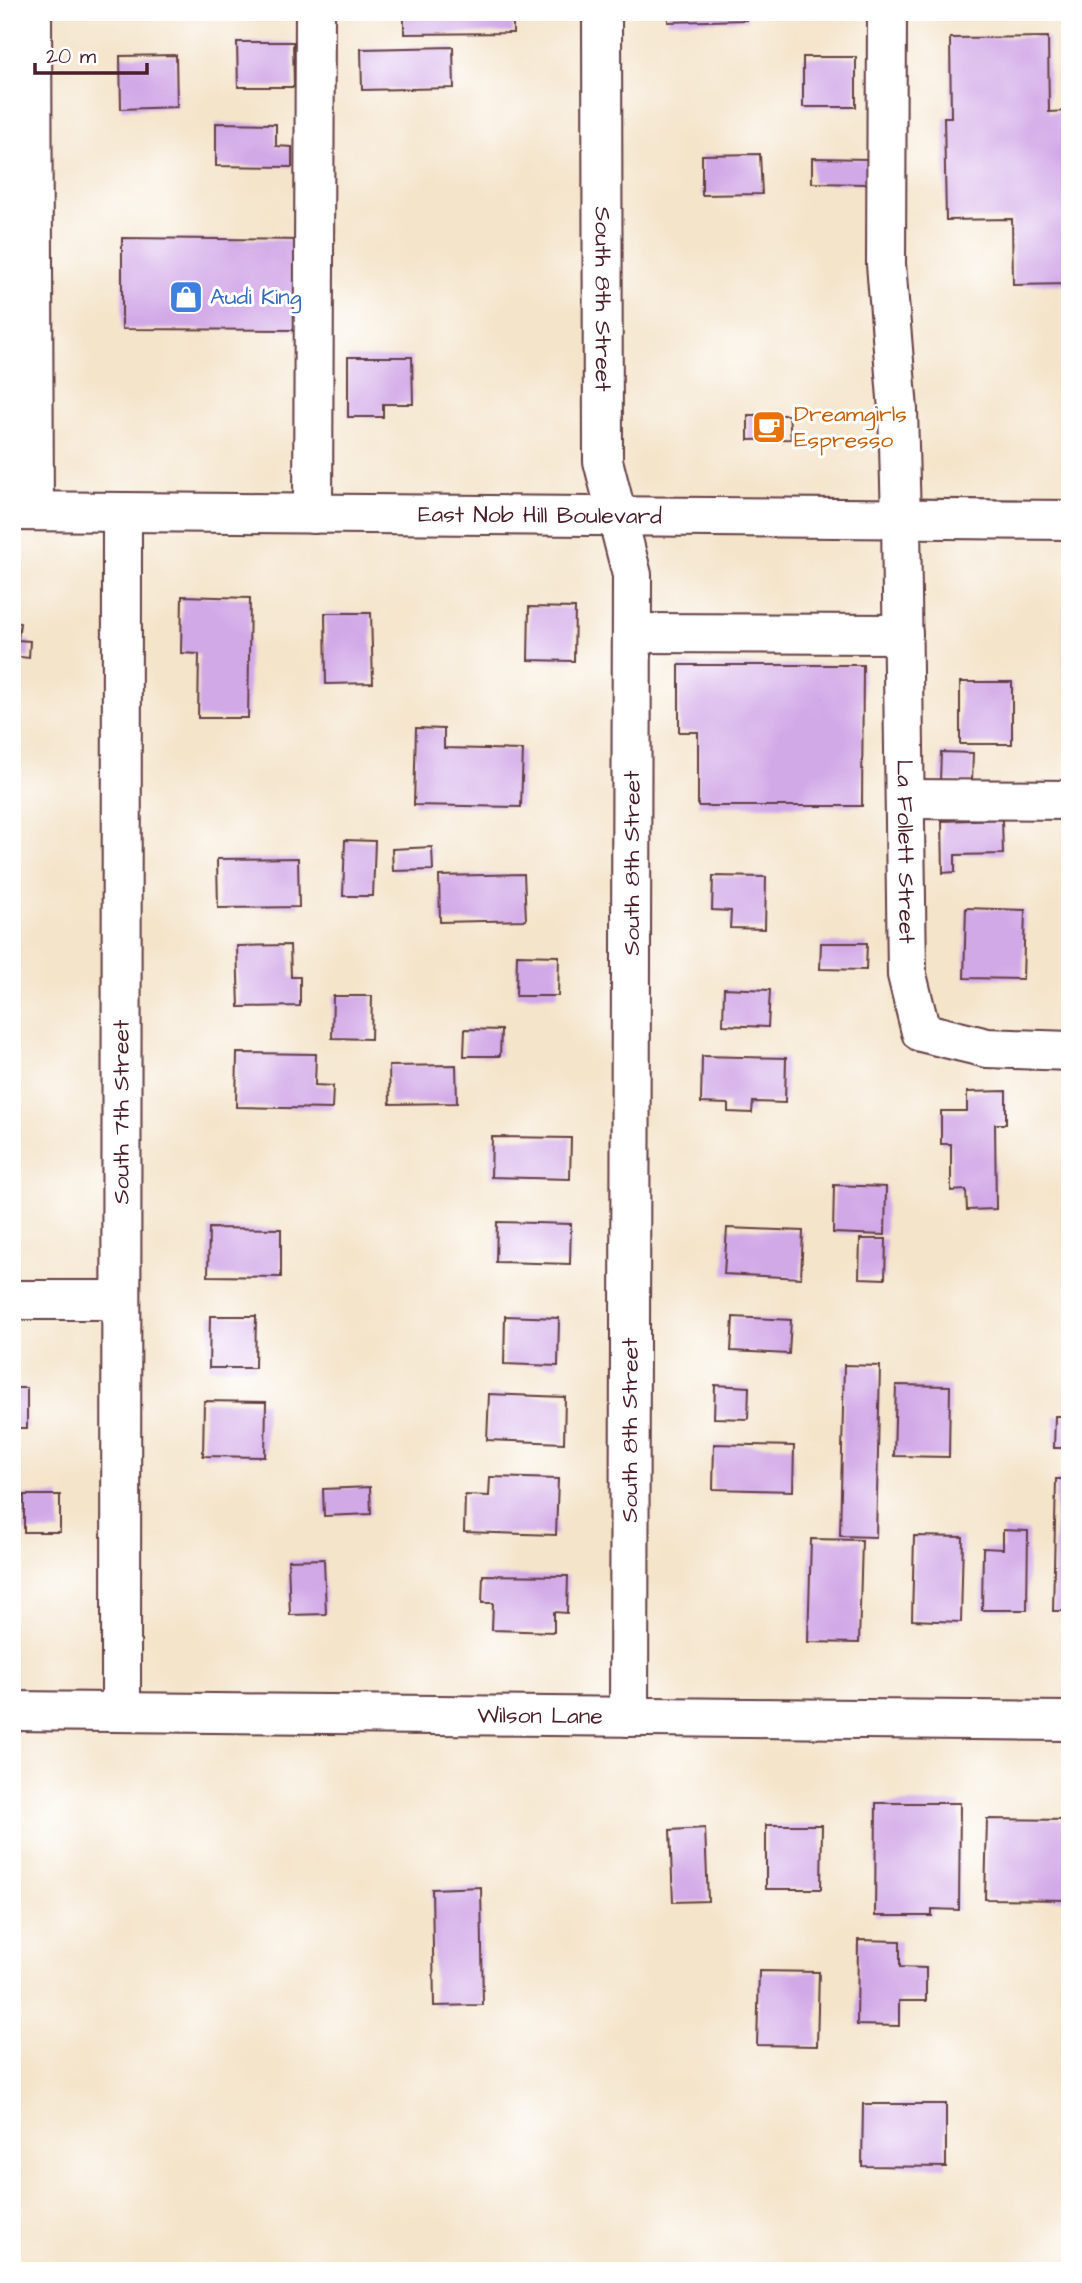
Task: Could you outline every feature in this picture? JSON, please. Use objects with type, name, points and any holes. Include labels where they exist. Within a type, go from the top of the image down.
[{"type":"street","points":[[23,511],[32,12]]},
{"type":"street","points":[[313,514],[315,12]]},
{"type":"street","name":"South 8th Street","points":[[603,12],[603,461],[632,575],[629,1717]]},
{"type":"street","name":"La Follett Street","points":[[887,12],[887,264],[898,410],[907,975],[921,1032],[987,1048],[1070,1051]]},
{"type":"street","name":"East Nob Hill Boulevard","points":[[23,511],[1070,520]]},
{"type":"street","name":"South 7th Street","points":[[121,1712],[122,513]]},
{"type":"street","points":[[632,633],[903,634]]},
{"type":"street","points":[[905,799],[1070,800]]},
{"type":"street","points":[[12,1300],[121,1300]]},
{"type":"street","name":"Wilson Lane","points":[[12,1711],[1070,1721]]},
{"type":"building","points":[[404,12],[513,12],[513,33],[404,34]]},
{"type":"building","points":[[668,12],[747,12],[747,20],[668,22]]},
{"type":"building","points":[[1048,37],[1049,112],[1070,111],[1070,284],[1013,285],[1012,219],[946,220],[944,117],[951,117],[950,38]]},
{"type":"building","points":[[237,42],[293,42],[294,87],[238,87]]},
{"type":"building","points":[[453,47],[454,88],[362,90],[361,49]]},
{"type":"building","points":[[176,55],[177,107],[121,109],[120,56]]},
{"type":"building","points":[[803,57],[856,57],[856,107],[803,107]]},
{"type":"building","points":[[216,123],[276,124],[276,146],[292,147],[292,167],[216,166]]},
{"type":"building","points":[[760,154],[762,194],[702,195],[702,155]]},
{"type":"building","points":[[812,158],[868,159],[867,184],[812,183]]},
{"type":"building","points":[[122,238],[303,240],[302,330],[122,329]]},
{"type":"building","points":[[348,357],[412,357],[413,404],[383,404],[383,417],[348,417]]},
{"type":"building","name":"Dreamgirls Espresso","points":[[748,415],[789,415],[791,439],[748,440]]},
{"type":"building","points":[[182,596],[250,598],[248,718],[198,718],[199,654],[181,653]]},
{"type":"building","points":[[1064,606],[1070,606],[1070,665],[1064,665]]},
{"type":"building","points":[[529,607],[575,608],[574,661],[528,660]]},
{"type":"building","points":[[325,613],[371,613],[373,683],[326,684]]},
{"type":"building","points":[[12,622],[20,623],[18,640],[30,641],[29,658],[12,656]]},
{"type":"building","points":[[679,665],[863,665],[862,806],[698,806],[698,732],[679,732]]},
{"type":"building","points":[[960,682],[1012,682],[1012,744],[960,744]]},
{"type":"building","points":[[416,728],[444,729],[444,748],[523,750],[521,807],[414,805]]},
{"type":"building","points":[[941,752],[973,753],[972,782],[940,781]]},
{"type":"building","points":[[1002,819],[1003,854],[955,855],[955,872],[943,873],[942,821]]},
{"type":"building","points":[[345,840],[375,841],[373,896],[343,896]]},
{"type":"building","points":[[432,847],[433,870],[393,871],[392,849]]},
{"type":"building","points":[[298,858],[299,907],[218,908],[217,859]]},
{"type":"building","points":[[524,874],[526,920],[440,922],[439,876]]},
{"type":"building","points":[[713,876],[766,877],[765,929],[730,928],[731,911],[712,910]]},
{"type":"building","points":[[966,908],[1025,910],[1023,979],[964,978]]},
{"type":"building","points":[[821,943],[867,943],[866,970],[820,969]]},
{"type":"building","points":[[290,945],[291,977],[300,977],[300,1006],[239,1007],[237,946]]},
{"type":"building","points":[[517,955],[559,956],[558,996],[516,996]]},
{"type":"building","points":[[724,988],[770,990],[768,1027],[723,1025]]},
{"type":"building","points":[[333,996],[372,996],[371,1039],[332,1038]]},
{"type":"building","points":[[465,1029],[501,1030],[500,1056],[464,1056]]},
{"type":"building","points":[[237,1053],[316,1054],[315,1085],[333,1086],[332,1109],[236,1107]]},
{"type":"building","points":[[702,1056],[786,1058],[785,1103],[753,1102],[752,1113],[728,1112],[728,1104],[701,1103]]},
{"type":"building","points":[[456,1065],[457,1103],[390,1104],[389,1066]]},
{"type":"building","points":[[1006,1091],[1006,1124],[995,1124],[996,1209],[967,1210],[966,1190],[951,1191],[951,1144],[941,1144],[941,1111],[967,1111],[967,1092]]},
{"type":"building","points":[[492,1137],[571,1138],[570,1179],[491,1177]]},
{"type":"building","points":[[834,1185],[886,1187],[885,1235],[833,1233]]},
{"type":"building","points":[[497,1222],[571,1224],[570,1264],[496,1262]]},
{"type":"building","points":[[209,1228],[281,1229],[281,1277],[208,1276]]},
{"type":"building","points":[[727,1228],[803,1231],[801,1278],[724,1274]]},
{"type":"building","points":[[860,1239],[886,1239],[885,1279],[859,1278]]},
{"type":"building","points":[[210,1316],[256,1316],[255,1368],[209,1368]]},
{"type":"building","points":[[505,1316],[559,1318],[558,1366],[504,1364]]},
{"type":"building","points":[[733,1317],[791,1320],[789,1354],[731,1351]]},
{"type":"building","points":[[844,1365],[880,1366],[876,1537],[840,1536]]},
{"type":"building","points":[[715,1385],[749,1387],[748,1419],[714,1418]]},
{"type":"building","points":[[896,1385],[950,1386],[949,1457],[894,1456]]},
{"type":"building","points":[[12,1388],[27,1388],[27,1428],[12,1428]]},
{"type":"building","points":[[489,1394],[565,1397],[564,1443],[487,1440]]},
{"type":"building","points":[[204,1401],[266,1402],[265,1457],[203,1456]]},
{"type":"building","points":[[1055,1416],[1070,1416],[1070,1448],[1054,1448]]},
{"type":"building","points":[[714,1444],[794,1446],[793,1491],[713,1489]]},
{"type":"building","points":[[490,1477],[558,1479],[556,1535],[464,1532],[465,1495],[489,1496]]},
{"type":"building","points":[[1056,1479],[1070,1479],[1070,1611],[1053,1611]]},
{"type":"building","points":[[370,1487],[371,1514],[324,1516],[323,1489]]},
{"type":"building","points":[[24,1495],[60,1495],[60,1532],[24,1532]]},
{"type":"building","points":[[1003,1530],[1028,1531],[1027,1610],[982,1610],[983,1548],[1003,1549]]},
{"type":"building","points":[[914,1536],[963,1537],[961,1622],[912,1620]]},
{"type":"building","points":[[811,1539],[862,1540],[859,1643],[808,1642]]},
{"type":"building","points":[[324,1559],[326,1614],[290,1615],[288,1560]]},
{"type":"building","points":[[483,1575],[568,1576],[567,1613],[554,1612],[554,1632],[492,1630],[493,1603],[482,1603]]},
{"type":"building","points":[[876,1803],[960,1803],[959,1910],[932,1909],[932,1916],[875,1916]]},
{"type":"building","points":[[987,1819],[1070,1820],[1070,1900],[985,1899]]},
{"type":"building","points":[[766,1825],[822,1825],[821,1889],[766,1889]]},
{"type":"building","points":[[705,1828],[708,1901],[673,1902],[670,1830]]},
{"type":"building","points":[[481,1887],[483,2005],[434,2006],[432,1889]]},
{"type":"building","points":[[858,1940],[900,1941],[900,1967],[926,1968],[926,2001],[899,2001],[899,2026],[857,2025]]},
{"type":"building","points":[[759,1971],[819,1972],[817,2046],[757,2045]]},
{"type":"building","points":[[863,2104],[946,2104],[946,2167],[862,2166]]},
{"type":"place","name":"Audi King","points":[[186,297]]},
{"type":"place","name":"Dreamgirls Espresso","points":[[769,427]]}]
